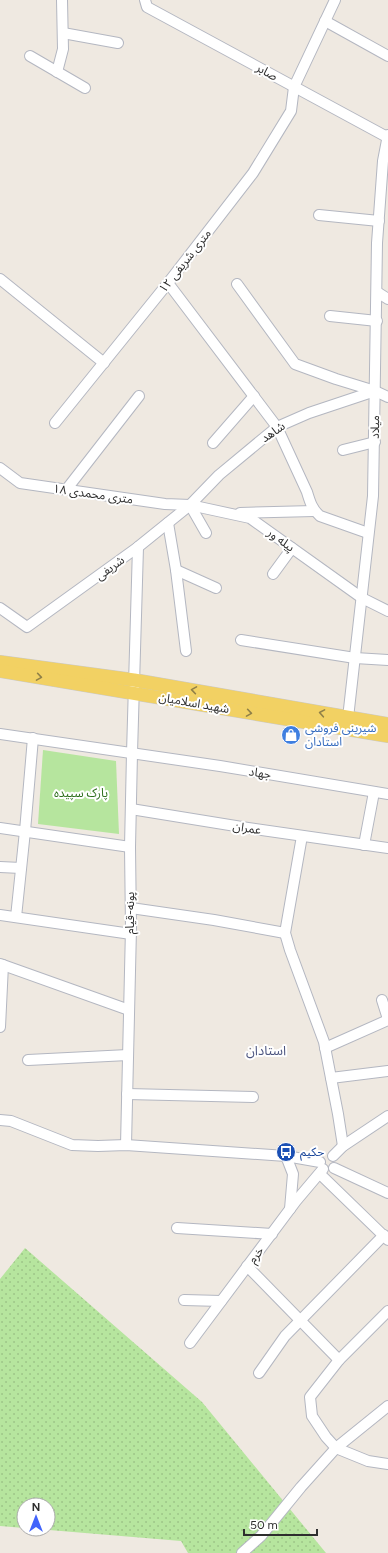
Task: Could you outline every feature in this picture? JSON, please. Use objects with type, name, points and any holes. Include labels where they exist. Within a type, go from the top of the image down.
[{"type":"main road","name":"شهید اسلامیان","points":[[0,662],[134,686],[388,724]]},
{"type":"main road","name":"شهید اسلامیان","points":[[0,671],[134,686],[217,708],[388,736]]},
{"type":"street","points":[[57,72],[63,50],[62,0]]},
{"type":"street","name":"۱۲ متری شریفی","points":[[55,423],[168,283],[253,173],[291,111],[294,87],[336,0]]},
{"type":"street","name":"صابر","points":[[146,3],[294,87],[388,136]]},
{"type":"street","points":[[325,21],[388,56]]},
{"type":"street","points":[[63,33],[118,43]]},
{"type":"street","points":[[30,56],[85,88]]},
{"type":"street","name":"میلاد","points":[[348,718],[373,496],[376,391],[377,243],[379,221],[384,209],[383,161],[388,136]]},
{"type":"street","points":[[319,216],[379,221]]},
{"type":"street","points":[[0,279],[104,363]]},
{"type":"street","points":[[168,283],[278,427],[314,511],[320,516],[368,533]]},
{"type":"street","points":[[237,284],[295,364],[336,379],[376,391],[388,397]]},
{"type":"street","points":[[377,292],[388,299]]},
{"type":"street","points":[[330,316],[377,321]]},
{"type":"street","name":"شاهد","points":[[190,505],[220,475],[278,427],[309,413],[376,391]]},
{"type":"street","points":[[66,490],[139,396]]},
{"type":"street","points":[[213,443],[254,396]]},
{"type":"street","points":[[343,450],[375,442]]},
{"type":"street","name":"۱۸ متری محمدی","points":[[0,468],[20,483],[165,504],[190,505]]},
{"type":"street","points":[[190,505],[206,533]]},
{"type":"street","name":"پیله ور","points":[[190,505],[254,520],[362,598],[388,611]]},
{"type":"street","name":"شریفی","points":[[0,608],[27,627],[138,547],[190,505]]},
{"type":"street","points":[[227,513],[314,511]]},
{"type":"street","points":[[168,523],[176,570],[186,651]]},
{"type":"street","name":"پونه-قیام","points":[[126,1145],[131,934],[130,847],[138,547]]},
{"type":"street","points":[[273,574],[292,548]]},
{"type":"street","points":[[176,570],[216,588]]},
{"type":"street","points":[[241,640],[355,658],[388,660]]},
{"type":"street","name":"جهاد","points":[[0,734],[132,753],[388,794]]},
{"type":"street","points":[[16,917],[26,831],[33,738]]},
{"type":"street","points":[[364,845],[374,792]]},
{"type":"street","name":"عمران","points":[[131,809],[388,848]]},
{"type":"street","points":[[0,828],[130,847]]},
{"type":"street","points":[[302,836],[285,932],[290,950],[326,1048],[342,1146]]},
{"type":"street","points":[[0,868],[22,868]]},
{"type":"street","points":[[131,908],[285,932]]},
{"type":"street","points":[[0,915],[131,934]]},
{"type":"street","points":[[0,1027],[1,965],[129,1010]]},
{"type":"street","points":[[326,1048],[388,1019],[382,1000]]},
{"type":"street","points":[[28,1060],[128,1055]]},
{"type":"street","points":[[331,1078],[388,1071]]},
{"type":"street","points":[[127,1094],[253,1097]]},
{"type":"street","points":[[333,1156],[342,1146],[388,1116]]},
{"type":"street","points":[[0,1120],[11,1121],[72,1145],[126,1145],[286,1156],[321,1168],[331,1170],[334,1168],[388,1193]]},
{"type":"street","points":[[321,1168],[323,1156],[330,1154],[336,1161],[334,1168]]},
{"type":"street","points":[[286,1156],[293,1174],[290,1210]]},
{"type":"street","points":[[259,1373],[285,1336],[386,1238],[321,1168]]},
{"type":"street","name":"خرم","points":[[190,1343],[321,1168]]},
{"type":"street","points":[[177,1228],[272,1234]]},
{"type":"street","points":[[247,1266],[339,1360]]},
{"type":"street","points":[[184,1300],[221,1301]]},
{"type":"street","points":[[388,1312],[339,1360],[310,1397],[312,1416],[326,1437],[336,1448],[368,1461],[388,1464]]},
{"type":"street","points":[[242,1553],[261,1536],[301,1487],[336,1448],[388,1406]]},
{"type":"green space","name":"پارک سپیده","points":[[43,750],[116,761],[119,834],[38,824]]},
{"type":"green space","points":[[25,1248],[202,1402],[326,1553],[188,1553],[181,1541],[56,1531],[56,1497],[16,1497],[16,1527],[0,1526],[0,1279]]},
{"type":"place","name":"شیرینی فروشی استادان","points":[[291,735]]},
{"type":"place","name":"حکیم","points":[[286,1152]]},
{"type":"district","name":"استادان","points":[[266,1050]]}]
